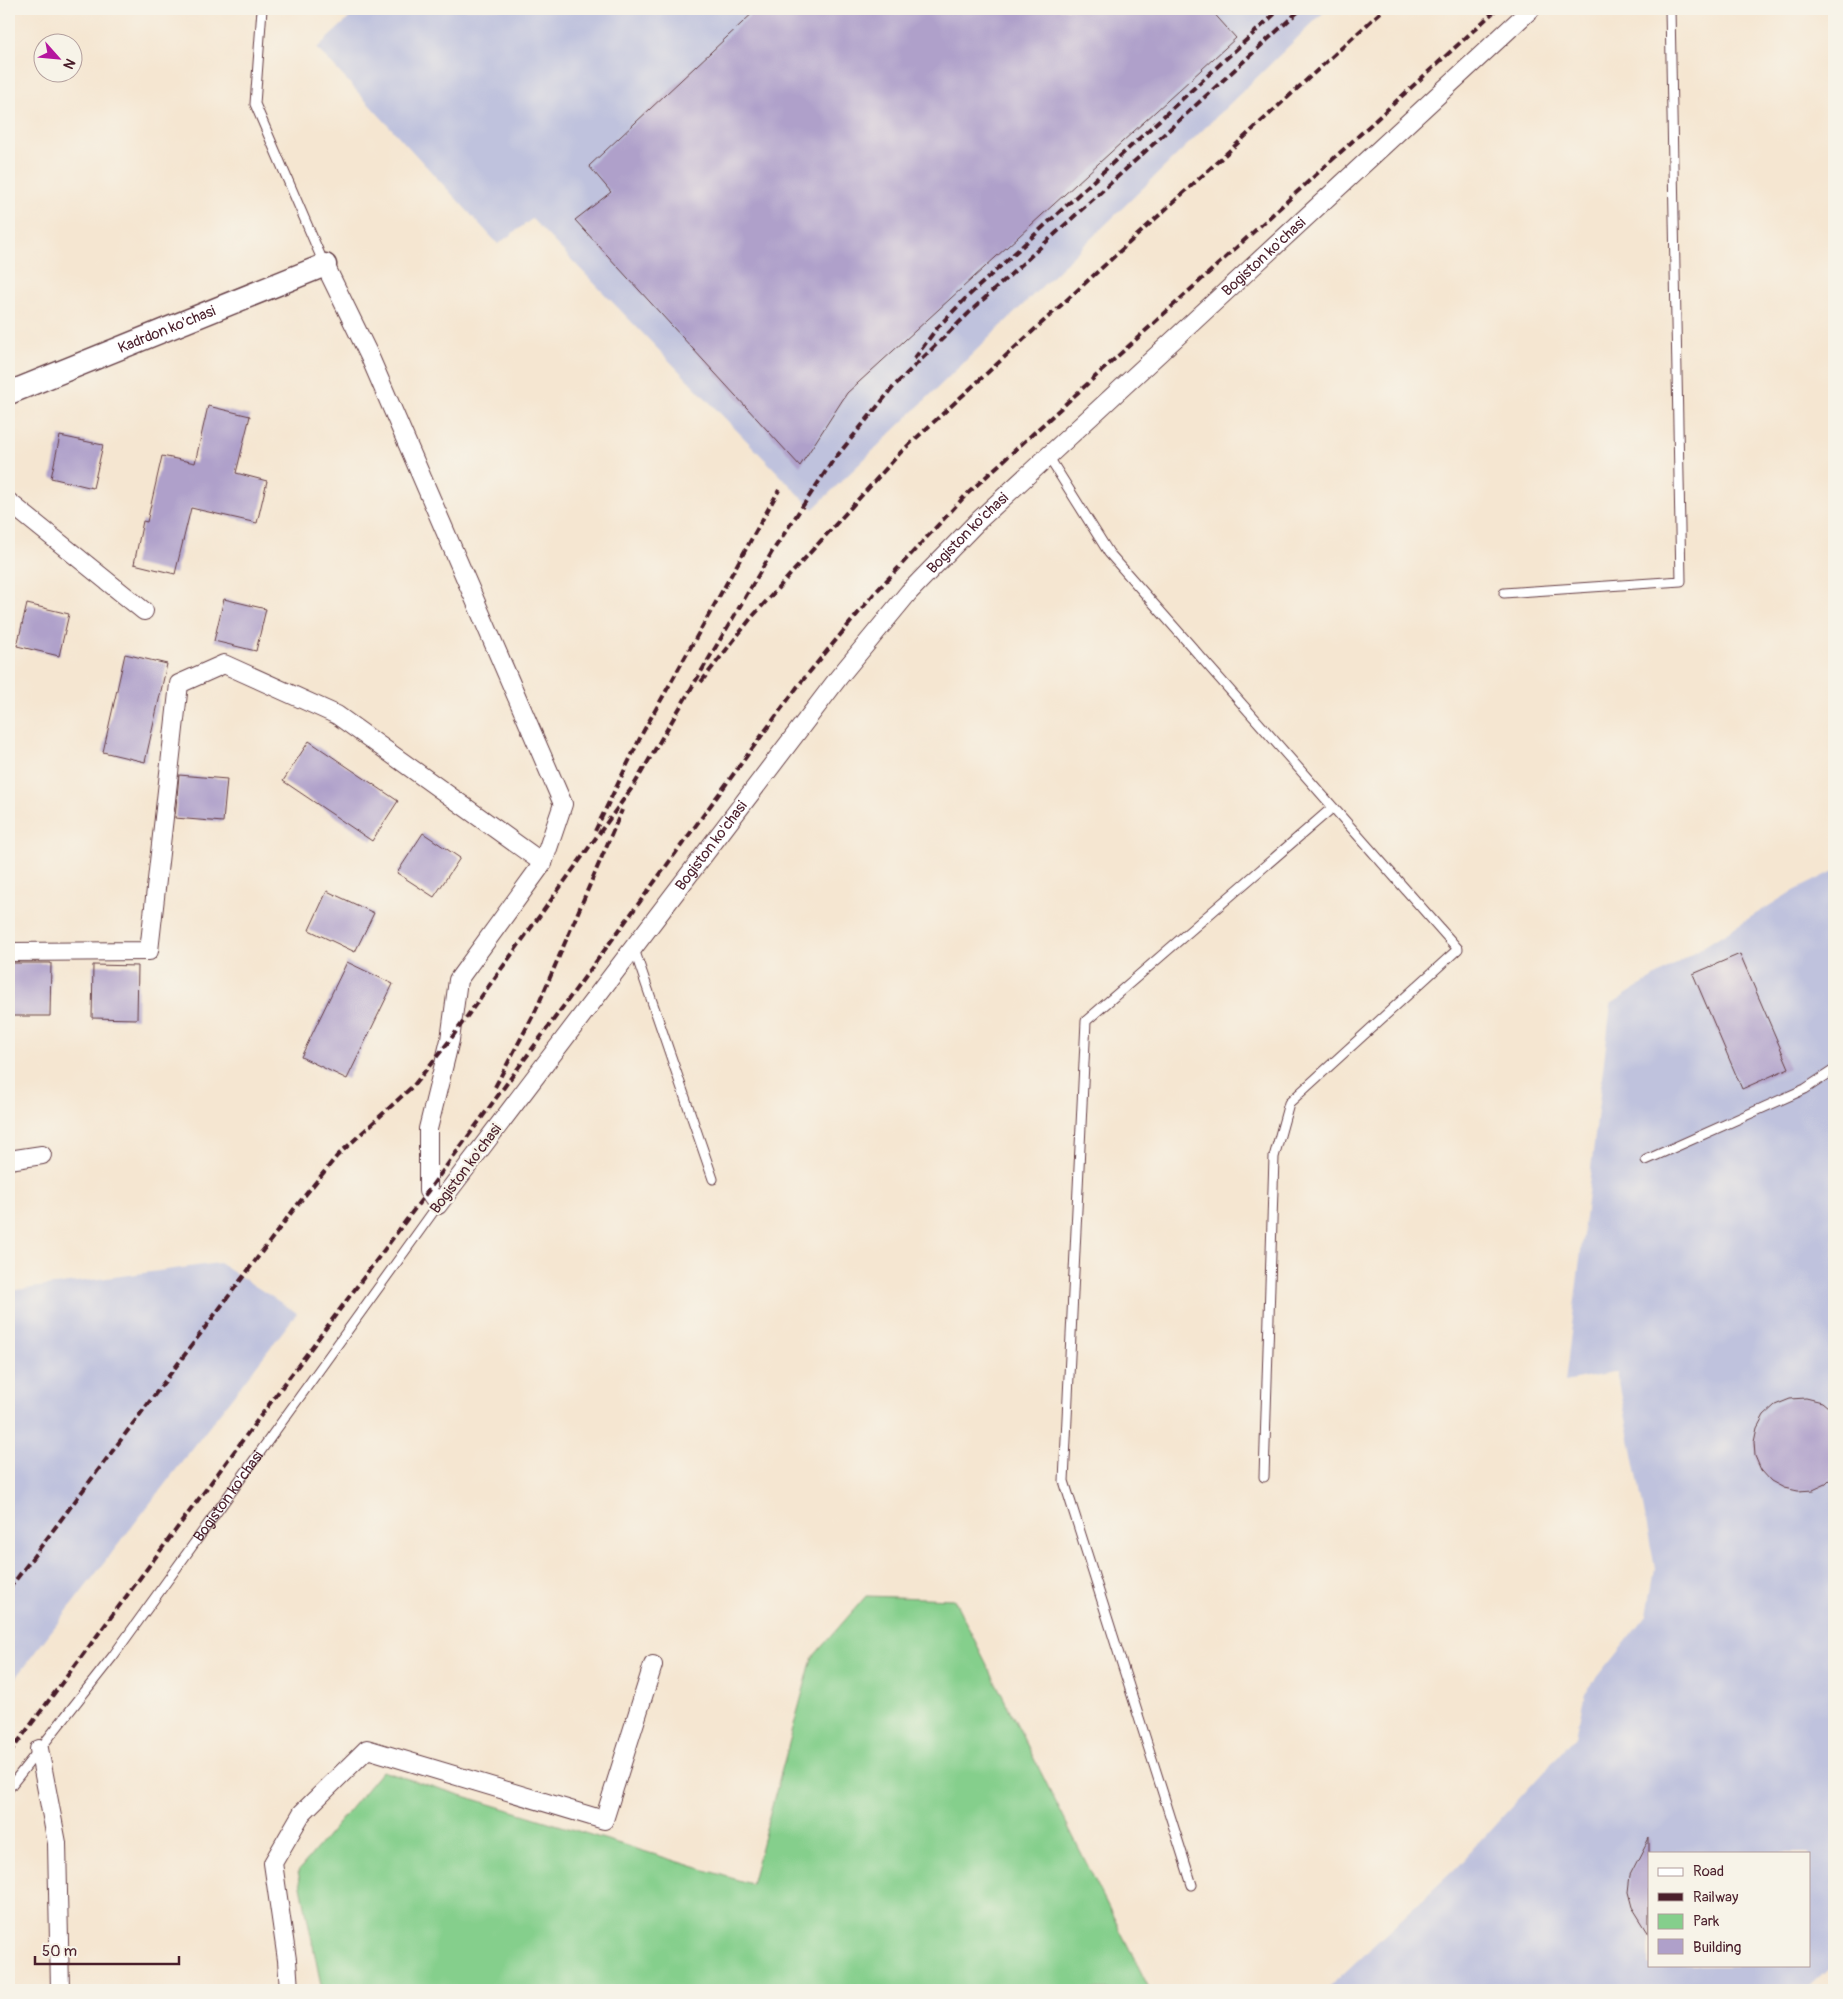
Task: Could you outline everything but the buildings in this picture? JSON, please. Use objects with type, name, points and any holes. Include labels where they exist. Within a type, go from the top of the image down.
[{"type":"street","name":"Bogiston ko'chasi","points":[[438,1205],[839,677],[909,592],[978,521],[1531,9]]},
{"type":"street","name":"Kadrdon ko'chasi","points":[[9,393],[325,265]]},
{"type":"street","points":[[325,265],[370,355],[563,804],[543,862],[458,980],[450,1040],[428,1129],[428,1190],[438,1205]]},
{"type":"street","points":[[9,502],[144,611]]},
{"type":"street","points":[[9,952],[148,951],[179,684],[224,664],[337,715],[543,862]]},
{"type":"street","points":[[9,1160],[42,1155]]},
{"type":"street","points":[[289,1990],[287,1960],[273,1863],[302,1813],[367,1749],[604,1820],[653,1665]]},
{"type":"street","points":[[39,1749],[57,1843],[60,1990]]},
{"type":"lane","points":[[262,9],[255,104],[325,265]]},
{"type":"lane","points":[[1504,593],[1681,582],[1670,9]]},
{"type":"lane","points":[[1048,456],[1109,552],[1332,808],[1458,948],[1289,1104],[1274,1157],[1264,1477]]},
{"type":"lane","points":[[1192,1885],[1064,1481],[1086,1021],[1332,808]]},
{"type":"lane","points":[[634,949],[713,1180]]},
{"type":"lane","points":[[1646,1160],[1805,1089],[1834,1070]]},
{"type":"lane","name":"Bogiston ko'chasi","points":[[9,1788],[113,1656],[438,1205]]},
{"type":"shaded area","points":[[359,9],[1327,9],[813,509],[532,219],[498,244],[317,48]]},
{"type":"shaded area","points":[[1834,871],[1834,1964],[1806,1990],[1326,1990],[1456,1868],[1576,1736],[1585,1693],[1647,1615],[1655,1568],[1617,1372],[1565,1382],[1611,1004],[1788,894]]},
{"type":"shaded area","points":[[219,1263],[297,1313],[9,1686],[9,1291]]},
{"type":"green space","points":[[866,1596],[954,1599],[1150,1990],[322,1990],[298,1871],[382,1771],[751,1884],[812,1658]]},
{"type":"railway","points":[[914,359],[937,328],[967,297],[1280,9]]},
{"type":"railway","points":[[9,1589],[294,1209],[337,1156],[414,1085],[450,1040],[634,785],[772,552],[832,462],[895,385],[974,308],[1301,9]]},
{"type":"railway","points":[[701,682],[752,617],[901,452],[1384,9]]},
{"type":"railway","points":[[9,1754],[428,1191],[798,686],[874,594],[966,495],[1497,9]]},
{"type":"railway","points":[[595,831],[643,732],[779,490]]},
{"type":"railway","points":[[495,1087],[536,1010],[622,810]]}]
